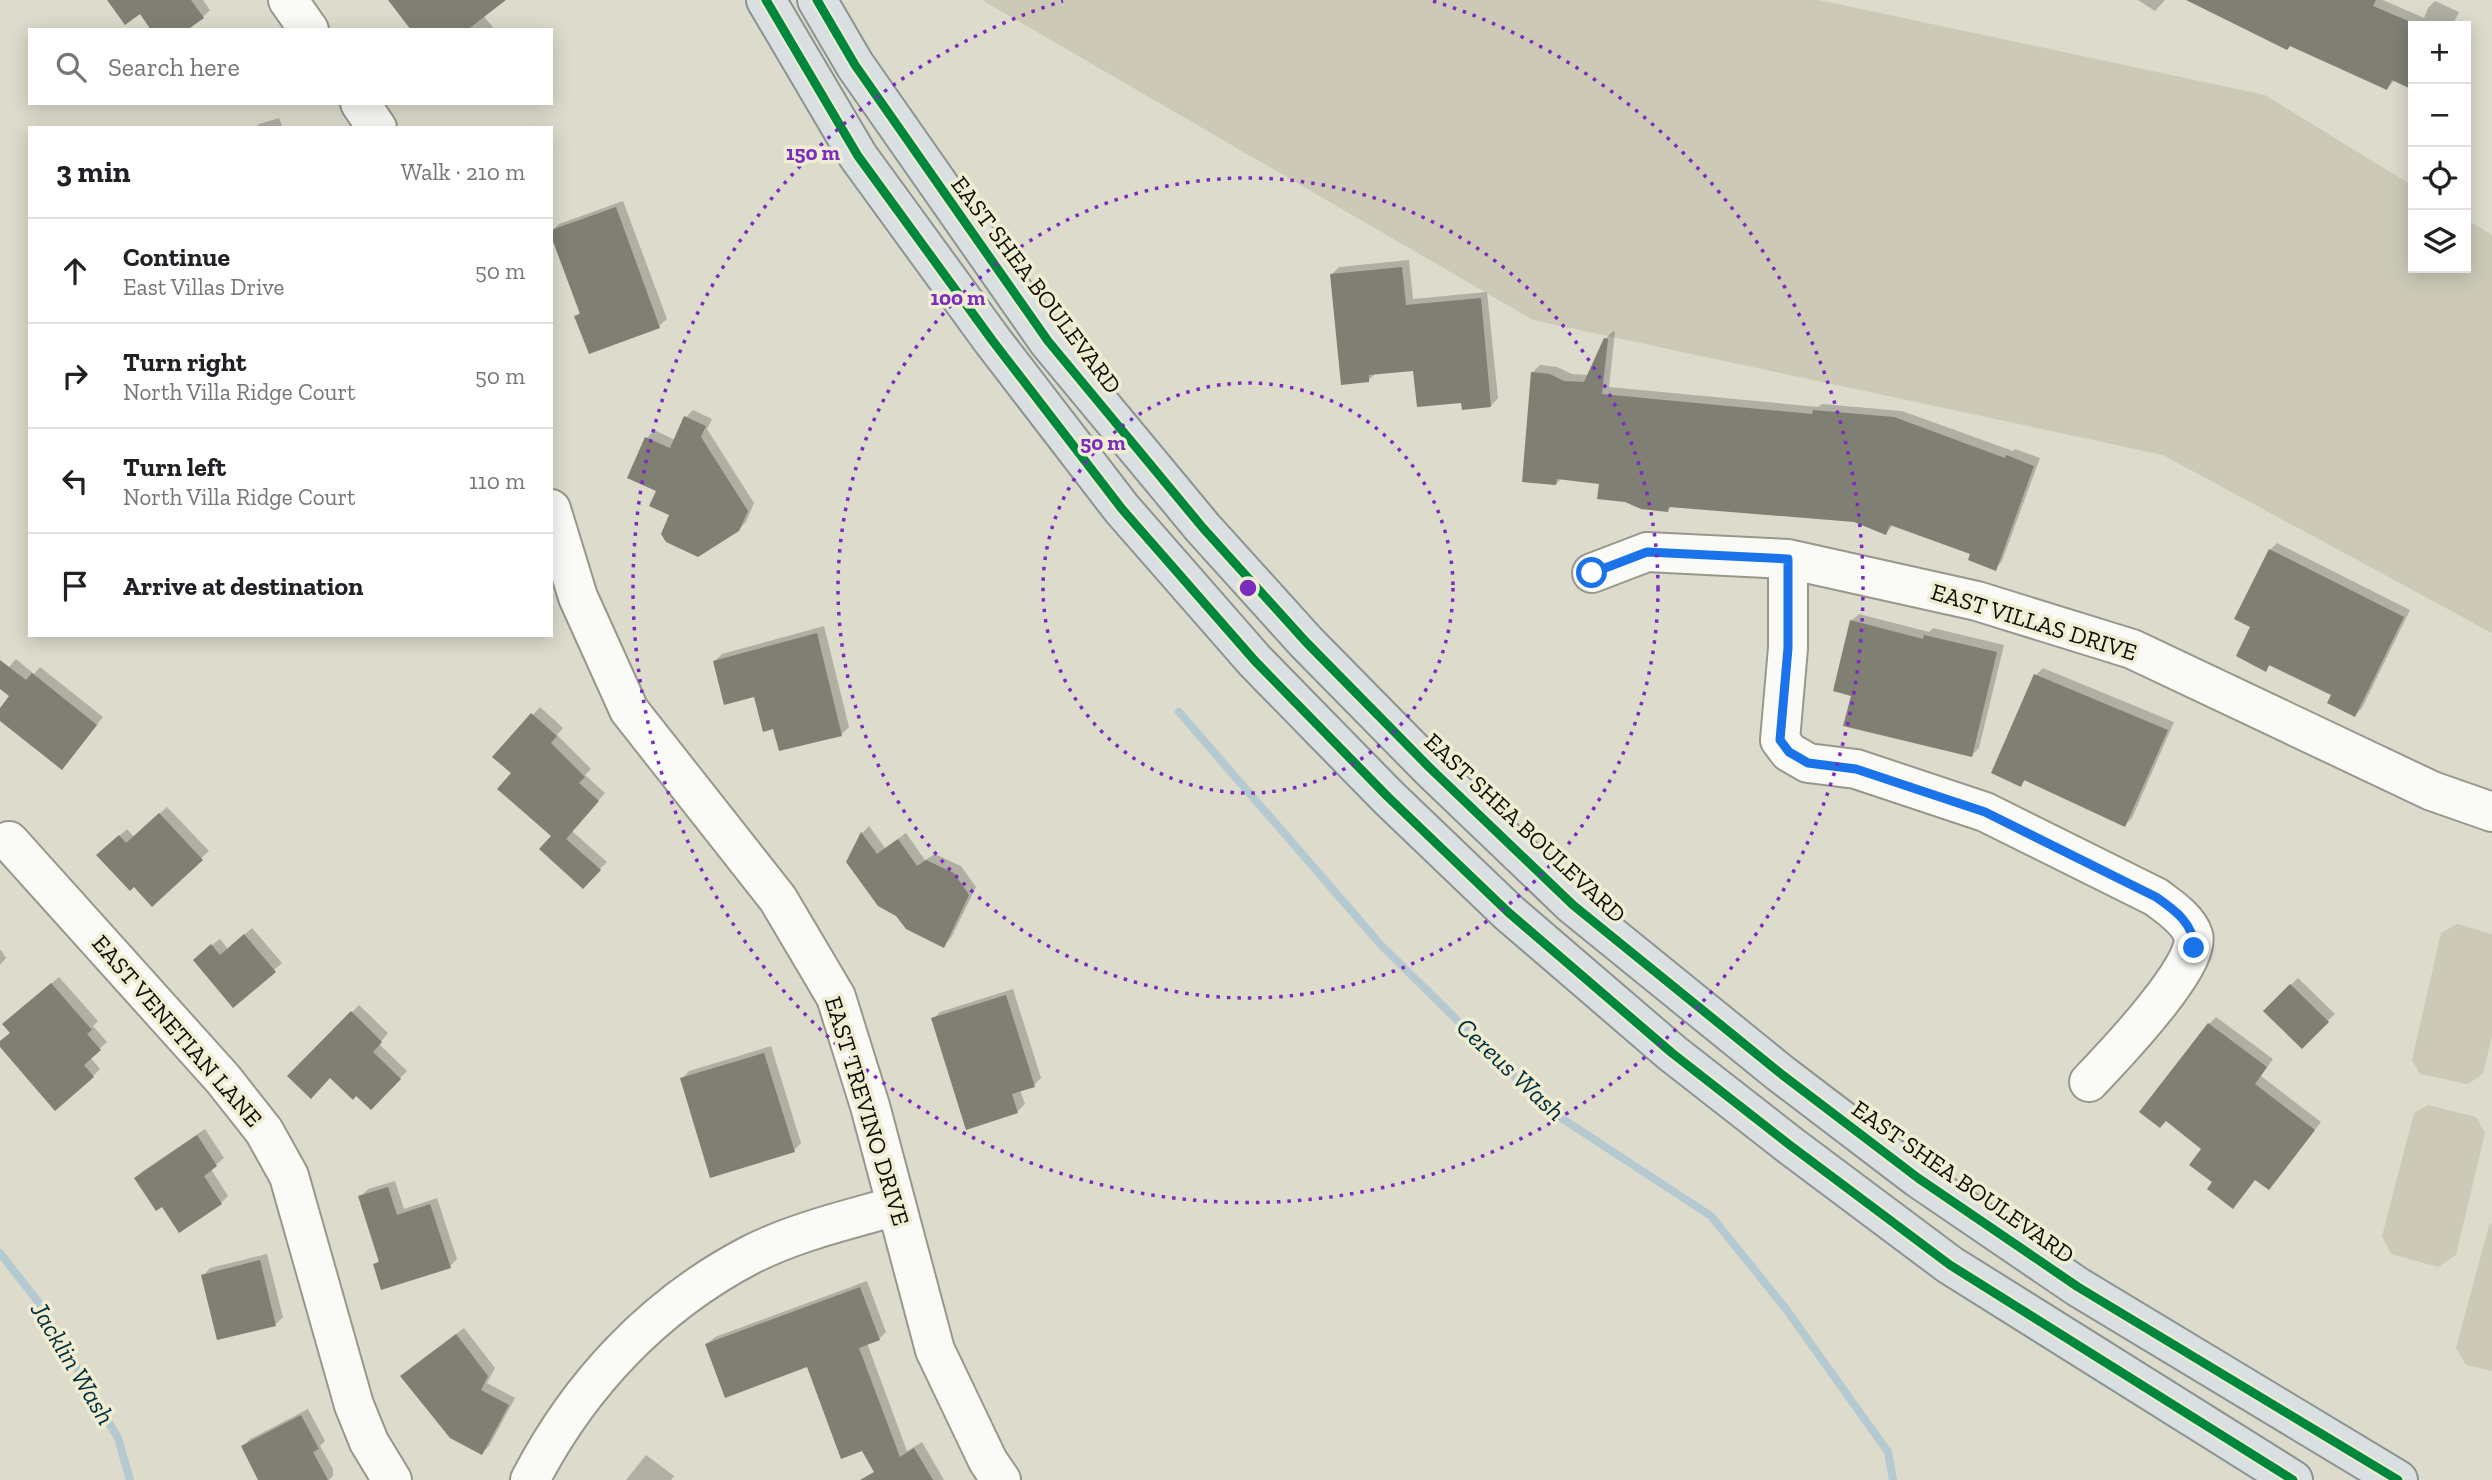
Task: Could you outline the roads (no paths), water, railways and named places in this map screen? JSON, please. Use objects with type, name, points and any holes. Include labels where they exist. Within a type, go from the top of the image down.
[{"type":"main road","points":[[766,0],[858,156],[992,340],[1114,498],[1255,661],[1508,912],[1672,1053],[1950,1265],[2293,1480]]},
{"type":"main road","name":"EAST SHEA BOULEVARD","points":[[817,0],[855,65],[1048,341],[1203,528],[1306,642],[1573,905],[1780,1073],[1918,1178],[2078,1287],[2398,1480]]},
{"type":"main road","points":[[1373,780],[1408,745]]},
{"type":"street","points":[[288,0],[308,28]]},
{"type":"street","points":[[361,105],[376,126]]},
{"type":"street","name":"EAST TREVINO DRIVE","points":[[553,516],[578,597],[629,710],[778,899],[836,997],[870,1106],[935,1350],[988,1461],[1001,1480]]},
{"type":"street","name":"EAST VILLAS DRIVE","points":[[1592,573],[1647,552],[1788,559],[1977,601],[2132,649],[2432,791],[2492,812]]},
{"type":"street","points":[[1788,559],[1788,648],[1780,740],[1789,752],[1808,763],[1856,769],[1985,812],[2156,897],[2188,925],[2194,936],[2194,948],[2186,966],[2122,1048],[2089,1082]]},
{"type":"street","name":"EAST VENETIAN LANE","points":[[9,841],[223,1079],[264,1131],[289,1177],[354,1405],[369,1442],[391,1480]]},
{"type":"street","points":[[530,1480],[550,1442],[610,1362],[642,1330],[702,1284],[751,1255],[800,1234],[896,1206]]},
{"type":"waterway","name":"Cereus Wash","points":[[1179,712],[1381,945],[1546,1108],[1711,1216],[1786,1309],[1888,1452],[1893,1480]]},
{"type":"waterway","name":"Jacklin Wash","points":[[0,1253],[39,1303],[118,1438],[130,1480]]}]
